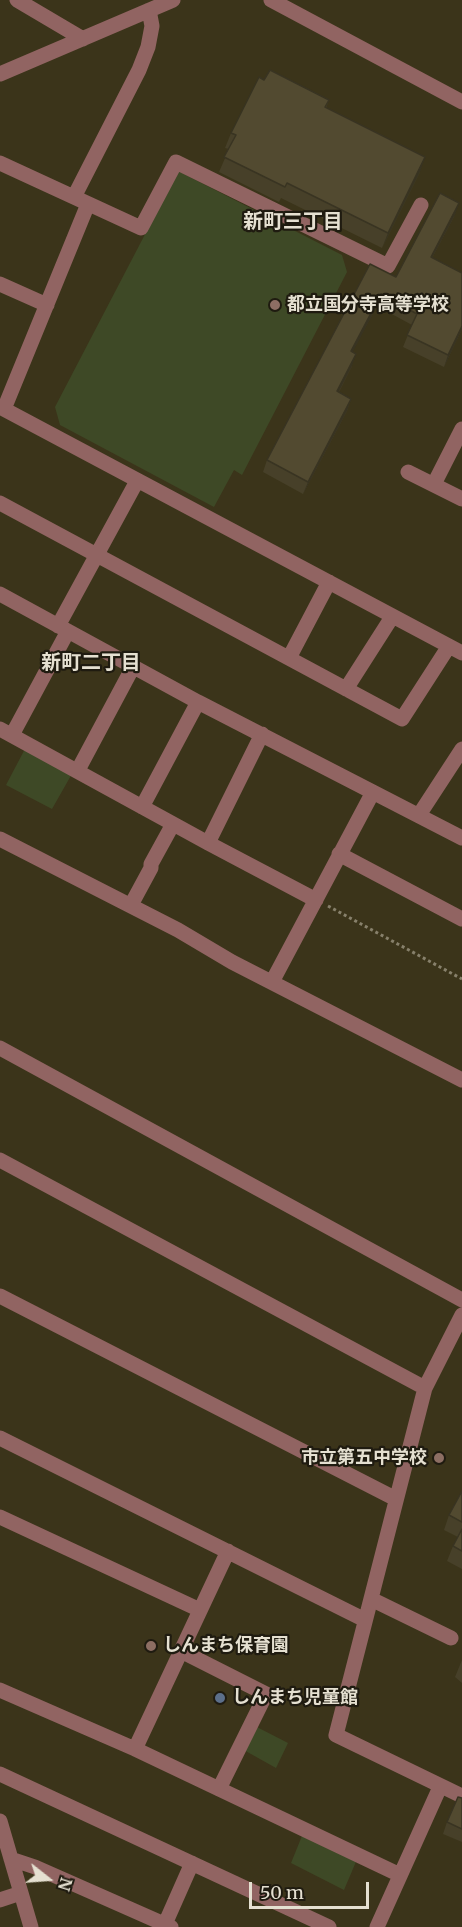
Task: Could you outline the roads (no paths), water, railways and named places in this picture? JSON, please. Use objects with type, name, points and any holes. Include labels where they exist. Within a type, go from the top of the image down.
[{"type":"street","points":[[17,0],[83,39]]},
{"type":"street","points":[[0,74],[173,0]]},
{"type":"street","points":[[271,0],[462,102]]},
{"type":"street","points":[[75,195],[139,70],[148,47],[152,26],[149,10]]},
{"type":"street","points":[[0,162],[75,195],[88,204],[141,228],[176,162],[388,266],[421,205]]},
{"type":"street","points":[[0,503],[402,719],[455,650],[2,408],[88,204]]},
{"type":"street","points":[[0,284],[47,305]]},
{"type":"street","points":[[434,484],[462,429]]},
{"type":"street","points":[[408,472],[462,499]]},
{"type":"street","points":[[137,481],[98,554],[63,629],[6,732],[316,900]]},
{"type":"street","points":[[289,658],[329,582]]},
{"type":"street","points":[[0,594],[198,702],[462,838]]},
{"type":"street","points":[[346,689],[392,616]]},
{"type":"street","points":[[78,770],[133,667]]},
{"type":"street","points":[[142,807],[198,702]]},
{"type":"street","points":[[208,843],[262,734]]},
{"type":"street","points":[[419,815],[462,749]]},
{"type":"street","points":[[272,982],[373,792]]},
{"type":"street","points":[[131,905],[173,824]]},
{"type":"street","points":[[0,839],[131,905],[272,982],[462,1080]]},
{"type":"street","points":[[339,854],[462,919]]},
{"type":"street","points":[[0,1048],[462,1299]]},
{"type":"street","points":[[0,1160],[425,1388]]},
{"type":"street","points":[[0,1296],[396,1499]]},
{"type":"street","points":[[462,1315],[456,1342],[425,1388],[336,1735],[462,1796]]},
{"type":"street","points":[[0,1438],[365,1620]]},
{"type":"street","points":[[0,1517],[200,1610]]},
{"type":"street","points":[[135,1749],[228,1551]]},
{"type":"street","points":[[371,1599],[451,1638]]},
{"type":"street","points":[[181,1651],[266,1694],[219,1789]]},
{"type":"street","points":[[0,1690],[135,1749],[400,1875]]},
{"type":"street","points":[[0,1774],[329,1927]]},
{"type":"street","points":[[377,1927],[440,1786]]},
{"type":"street","points":[[0,1821],[31,1927]]},
{"type":"street","points":[[11,1859],[35,1867],[168,1926],[192,1863]]},
{"type":"street","points":[[0,1900],[21,1893]]},
{"type":"place","name":"都立国分寺高等学校","points":[[275,305]]},
{"type":"place","name":"市立第五中学校","points":[[439,1458]]},
{"type":"place","name":"しんまち保育園","points":[[151,1646]]},
{"type":"place","name":"しんまち児童館","points":[[220,1698]]},
{"type":"district","name":"新町三丁目","points":[[293,222]]},
{"type":"district","name":"新町二丁目","points":[[91,663]]}]
